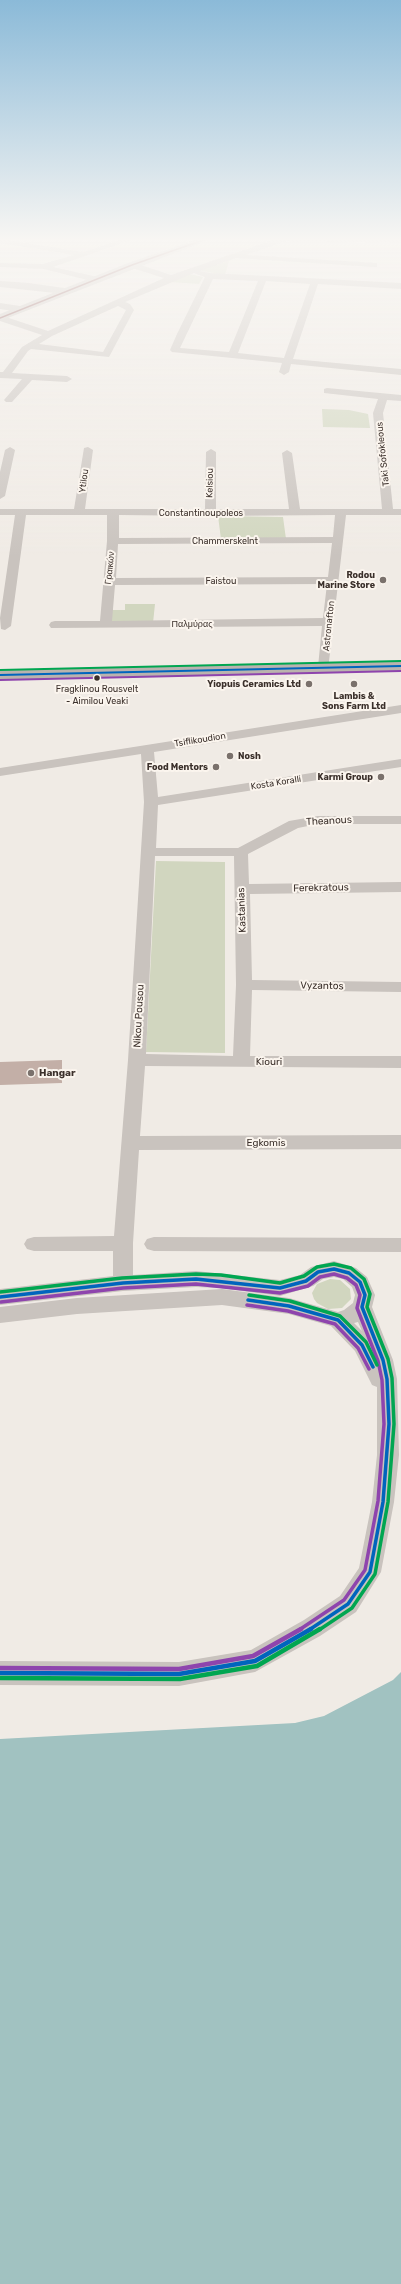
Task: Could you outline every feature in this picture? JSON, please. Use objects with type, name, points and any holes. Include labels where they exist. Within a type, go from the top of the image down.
[{"type":"main road","points":[[0,675],[401,666]]},
{"type":"main road","points":[[0,685],[401,676]]},
{"type":"street","points":[[3,375],[29,346],[106,355],[112,345]]},
{"type":"street","points":[[178,345],[176,350],[401,372]]},
{"type":"street","points":[[232,356],[237,345]]},
{"type":"street","points":[[283,372],[292,345]]},
{"type":"street","points":[[3,375],[68,379]]},
{"type":"street","points":[[8,400],[29,377]]},
{"type":"street","points":[[327,391],[401,398]]},
{"type":"street","name":"Taki Sofokleous","points":[[383,397],[378,412],[388,512]]},
{"type":"street","points":[[0,496],[10,450]]},
{"type":"street","name":"Ytilou","points":[[79,513],[88,450]]},
{"type":"street","name":"Kelsiou","points":[[210,513],[211,452]]},
{"type":"street","points":[[287,453],[295,513]]},
{"type":"street","name":"Constantinoupoleos","points":[[0,512],[401,512]]},
{"type":"street","points":[[6,626],[21,512]]},
{"type":"street","name":"Γραικών","points":[[106,624],[108,582],[113,541],[113,513]]},
{"type":"street","name":"Astronafton","points":[[324,667],[341,513]]},
{"type":"street","name":"Chammerskelnt","points":[[113,541],[338,540]]},
{"type":"street","name":"Faistou","points":[[108,582],[333,580]]},
{"type":"street","name":"Παλμύρας","points":[[55,625],[329,622]]},
{"type":"street","name":"Tsiflikoudion","points":[[0,772],[401,709]]},
{"type":"street","name":"Nikou Pousou","points":[[123,1283],[123,1244],[137,1060],[147,852],[151,802],[147,748]]},
{"type":"street","name":"Kosta Koralli","points":[[151,802],[401,763]]},
{"type":"street","name":"Theanous","points":[[241,852],[294,824],[318,820],[401,820]]},
{"type":"street","points":[[147,852],[241,852]]},
{"type":"street","name":"Kastanias","points":[[241,852],[244,985],[242,1062]]},
{"type":"street","name":"Ferekratous","points":[[241,889],[401,887]]},
{"type":"street","name":"Vyzantos","points":[[244,985],[401,987]]},
{"type":"street","name":"Kiouri","points":[[137,1060],[242,1062],[401,1062]]},
{"type":"street","name":"Egkomis","points":[[131,1143],[401,1142]]},
{"type":"street","points":[[34,1244],[123,1244]]},
{"type":"street","points":[[154,1244],[401,1245]]},
{"type":"street","points":[[0,1297],[123,1283],[196,1279],[220,1280],[280,1288],[306,1281],[318,1272],[334,1269],[349,1273],[360,1282],[365,1295],[362,1307],[383,1360],[387,1379],[388,1396],[388,1455],[377,1542],[370,1572],[348,1604],[312,1628],[255,1661],[179,1674],[0,1673]]},
{"type":"street","points":[[306,1281],[302,1293],[306,1306],[318,1315]]},
{"type":"street","points":[[0,1315],[77,1306],[222,1297],[289,1306],[338,1320],[351,1316],[362,1307]]},
{"type":"street","points":[[338,1320],[362,1345],[388,1396]]},
{"type":"green space","points":[[322,409],[349,410],[368,414],[370,428],[323,427]]},
{"type":"green space","points":[[218,516],[283,517],[286,539],[221,539]]},
{"type":"green space","points":[[125,604],[155,604],[153,623],[112,621],[110,610],[125,610]]},
{"type":"green space","points":[[156,861],[225,862],[225,1053],[146,1052]]},
{"type":"green space","points":[[330,1279],[340,1280],[350,1289],[351,1299],[342,1308],[328,1309],[317,1303],[314,1299],[312,1293],[317,1284]]},
{"type":"water","points":[[401,1672],[401,2284],[0,2284],[0,1739],[295,1723],[324,1716],[393,1680]]},
{"type":"building","name":"Hangar","points":[[62,1060],[62,1083],[0,1085],[0,1062]]},
{"type":"transit line","points":[[0,670],[401,661]]},
{"type":"transit line","points":[[0,675],[401,666]]},
{"type":"transit line","points":[[0,680],[401,671]]},
{"type":"transit line","points":[[0,1292],[122,1278],[196,1274],[221,1275],[280,1283],[304,1276],[317,1267],[334,1264],[351,1268],[364,1279],[370,1294],[367,1307],[388,1359],[392,1378],[394,1424],[388,1502],[375,1574],[352,1608],[315,1632],[257,1666],[180,1679],[0,1678]]},
{"type":"transit line","points":[[0,1297],[123,1283],[196,1279],[280,1288],[306,1281],[318,1272],[334,1269],[349,1273],[360,1282],[365,1295],[362,1307],[383,1360],[387,1379],[389,1424],[383,1502],[370,1572],[348,1604],[312,1628],[255,1661],[179,1674],[0,1673]]},
{"type":"transit line","points":[[0,1668],[179,1669],[253,1656],[309,1624],[344,1600],[365,1570],[378,1501],[384,1424],[382,1380],[378,1361],[357,1308],[360,1295],[356,1285],[347,1278],[334,1274],[320,1277],[308,1286],[280,1293],[196,1284],[123,1288],[1,1302]]},
{"type":"transit line","points":[[249,1295],[290,1301],[340,1316],[366,1342],[377,1365]]},
{"type":"transit line","points":[[248,1300],[289,1306],[338,1320],[362,1345],[373,1367]]},
{"type":"transit line","points":[[247,1305],[288,1311],[335,1324],[358,1348],[369,1369]]},
{"type":"place","name":"Rodou Marine Store","points":[[383,580]]},
{"type":"place","name":"Fragklinou Rousvelt - Aimilou Veaki","points":[[97,678]]},
{"type":"place","name":"Yiopuis Ceramics Ltd","points":[[309,684]]},
{"type":"place","name":"Lambis & Sons Farm Ltd","points":[[354,684]]},
{"type":"place","name":"Nosh","points":[[230,756]]},
{"type":"place","name":"Food Mentors","points":[[216,767]]},
{"type":"place","name":"Karmi Group","points":[[381,777]]},
{"type":"place","name":"Hangar","points":[[31,1073]]}]
